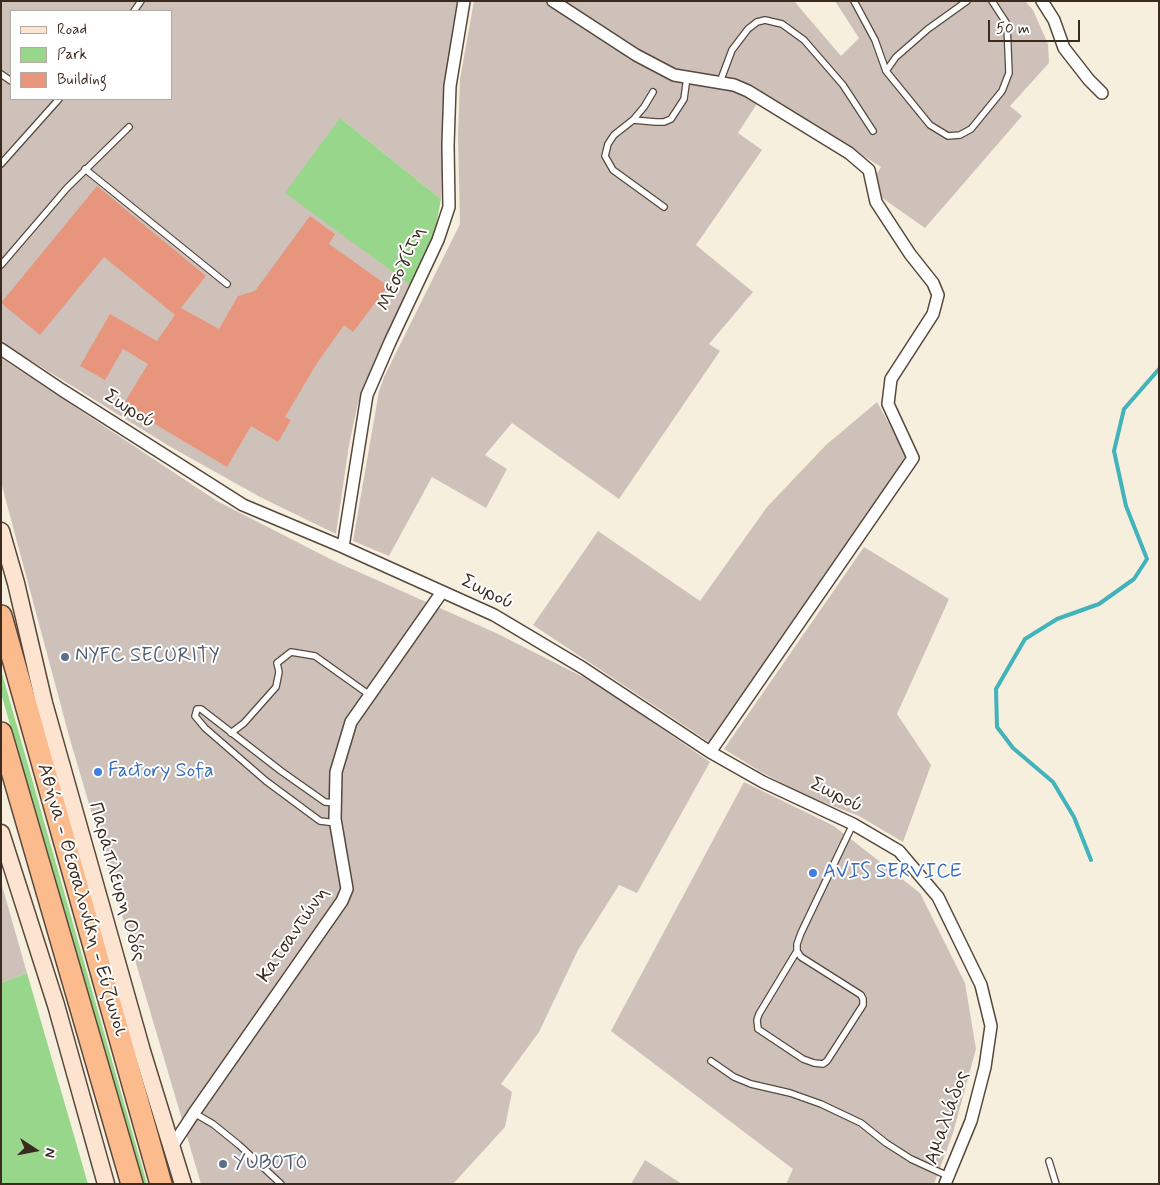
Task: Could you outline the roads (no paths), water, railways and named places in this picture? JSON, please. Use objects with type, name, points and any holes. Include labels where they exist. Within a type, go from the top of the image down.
[{"type":"highway","name":"Αθήνα - Θεσσαλονίκη - Εύζωνοι","points":[[1,616],[161,1184]]},
{"type":"highway","name":"Αθήνα - Θεσσαλονίκη - Εύζωνοι","points":[[1,734],[132,1184]]},
{"type":"street","name":"Μεσογίτη","points":[[343,547],[367,396],[438,240],[449,207],[448,145],[450,86],[464,1]]},
{"type":"street","points":[[552,1],[636,56],[674,75],[734,85],[748,91],[849,152],[870,170],[876,202],[910,254],[933,283],[938,295],[932,314],[890,380],[888,404],[913,458],[710,752]]},
{"type":"street","points":[[1042,1],[1054,20],[1064,48],[1089,80],[1102,93]]},
{"type":"street","name":"Σωρού","points":[[1,349],[243,505],[343,547],[494,615],[575,663],[710,752],[763,782],[853,824],[899,851],[938,897]]},
{"type":"street","name":"Παράπλευρη Οδός","points":[[1,531],[16,583],[44,703],[171,1148],[183,1184]]},
{"type":"street","name":"Κατσαντώνη","points":[[171,1148],[342,901],[347,889],[336,823],[336,772],[351,722],[442,592]]},
{"type":"street","points":[[1,833],[56,1005],[106,1184]]},
{"type":"street","name":"Αμαλιάδος","points":[[938,897],[982,985],[990,1026],[985,1067],[971,1121],[946,1180]]},
{"type":"lane","points":[[854,1],[875,40],[886,71],[930,125],[948,136],[960,135],[972,129],[1002,91],[1010,72],[1007,24],[992,1]]},
{"type":"lane","points":[[886,71],[896,57],[928,29],[967,1]]},
{"type":"lane","points":[[720,82],[732,50],[748,29],[757,22],[765,20],[782,24],[804,40],[843,85],[873,131]]},
{"type":"lane","points":[[633,120],[664,122],[671,119],[684,99],[687,77]]},
{"type":"lane","points":[[653,92],[633,120],[614,135],[608,144],[605,156],[613,170],[664,207]]},
{"type":"lane","points":[[1,164],[58,100]]},
{"type":"lane","points":[[1,265],[85,169],[129,127]]},
{"type":"lane","points":[[85,169],[226,284]]},
{"type":"lane","points":[[231,733],[244,723],[276,687],[279,672],[277,663],[291,652],[314,656],[371,696]]},
{"type":"lane","points":[[336,803],[325,802],[200,709],[197,709],[195,716],[205,728],[266,781],[320,821],[336,823]]},
{"type":"lane","points":[[797,951],[801,957],[863,998],[863,1005],[827,1062],[823,1064],[804,1059],[758,1029],[757,1026],[759,1014],[797,951],[797,944],[801,933],[853,824]]},
{"type":"lane","points":[[711,1061],[734,1077],[751,1084],[790,1093],[821,1104],[861,1123],[886,1143],[946,1180]]},
{"type":"lane","points":[[194,1113],[219,1129],[281,1184]]},
{"type":"lane","points":[[1049,1161],[1056,1184]]},
{"type":"waterway","points":[[1091,860],[1074,817],[1053,782],[1013,748],[997,727],[996,689],[1025,639],[1057,619],[1099,604],[1134,579],[1147,559],[1126,506],[1114,451],[1124,409],[1159,369]]},
{"type":"place","name":"NYFC SECURITY","points":[[65,657]]},
{"type":"place","name":"Factory Sofa","points":[[98,772]]},
{"type":"place","name":"AVIS SERVICE","points":[[813,873]]},
{"type":"place","name":"YUBOTO","points":[[223,1164]]}]
